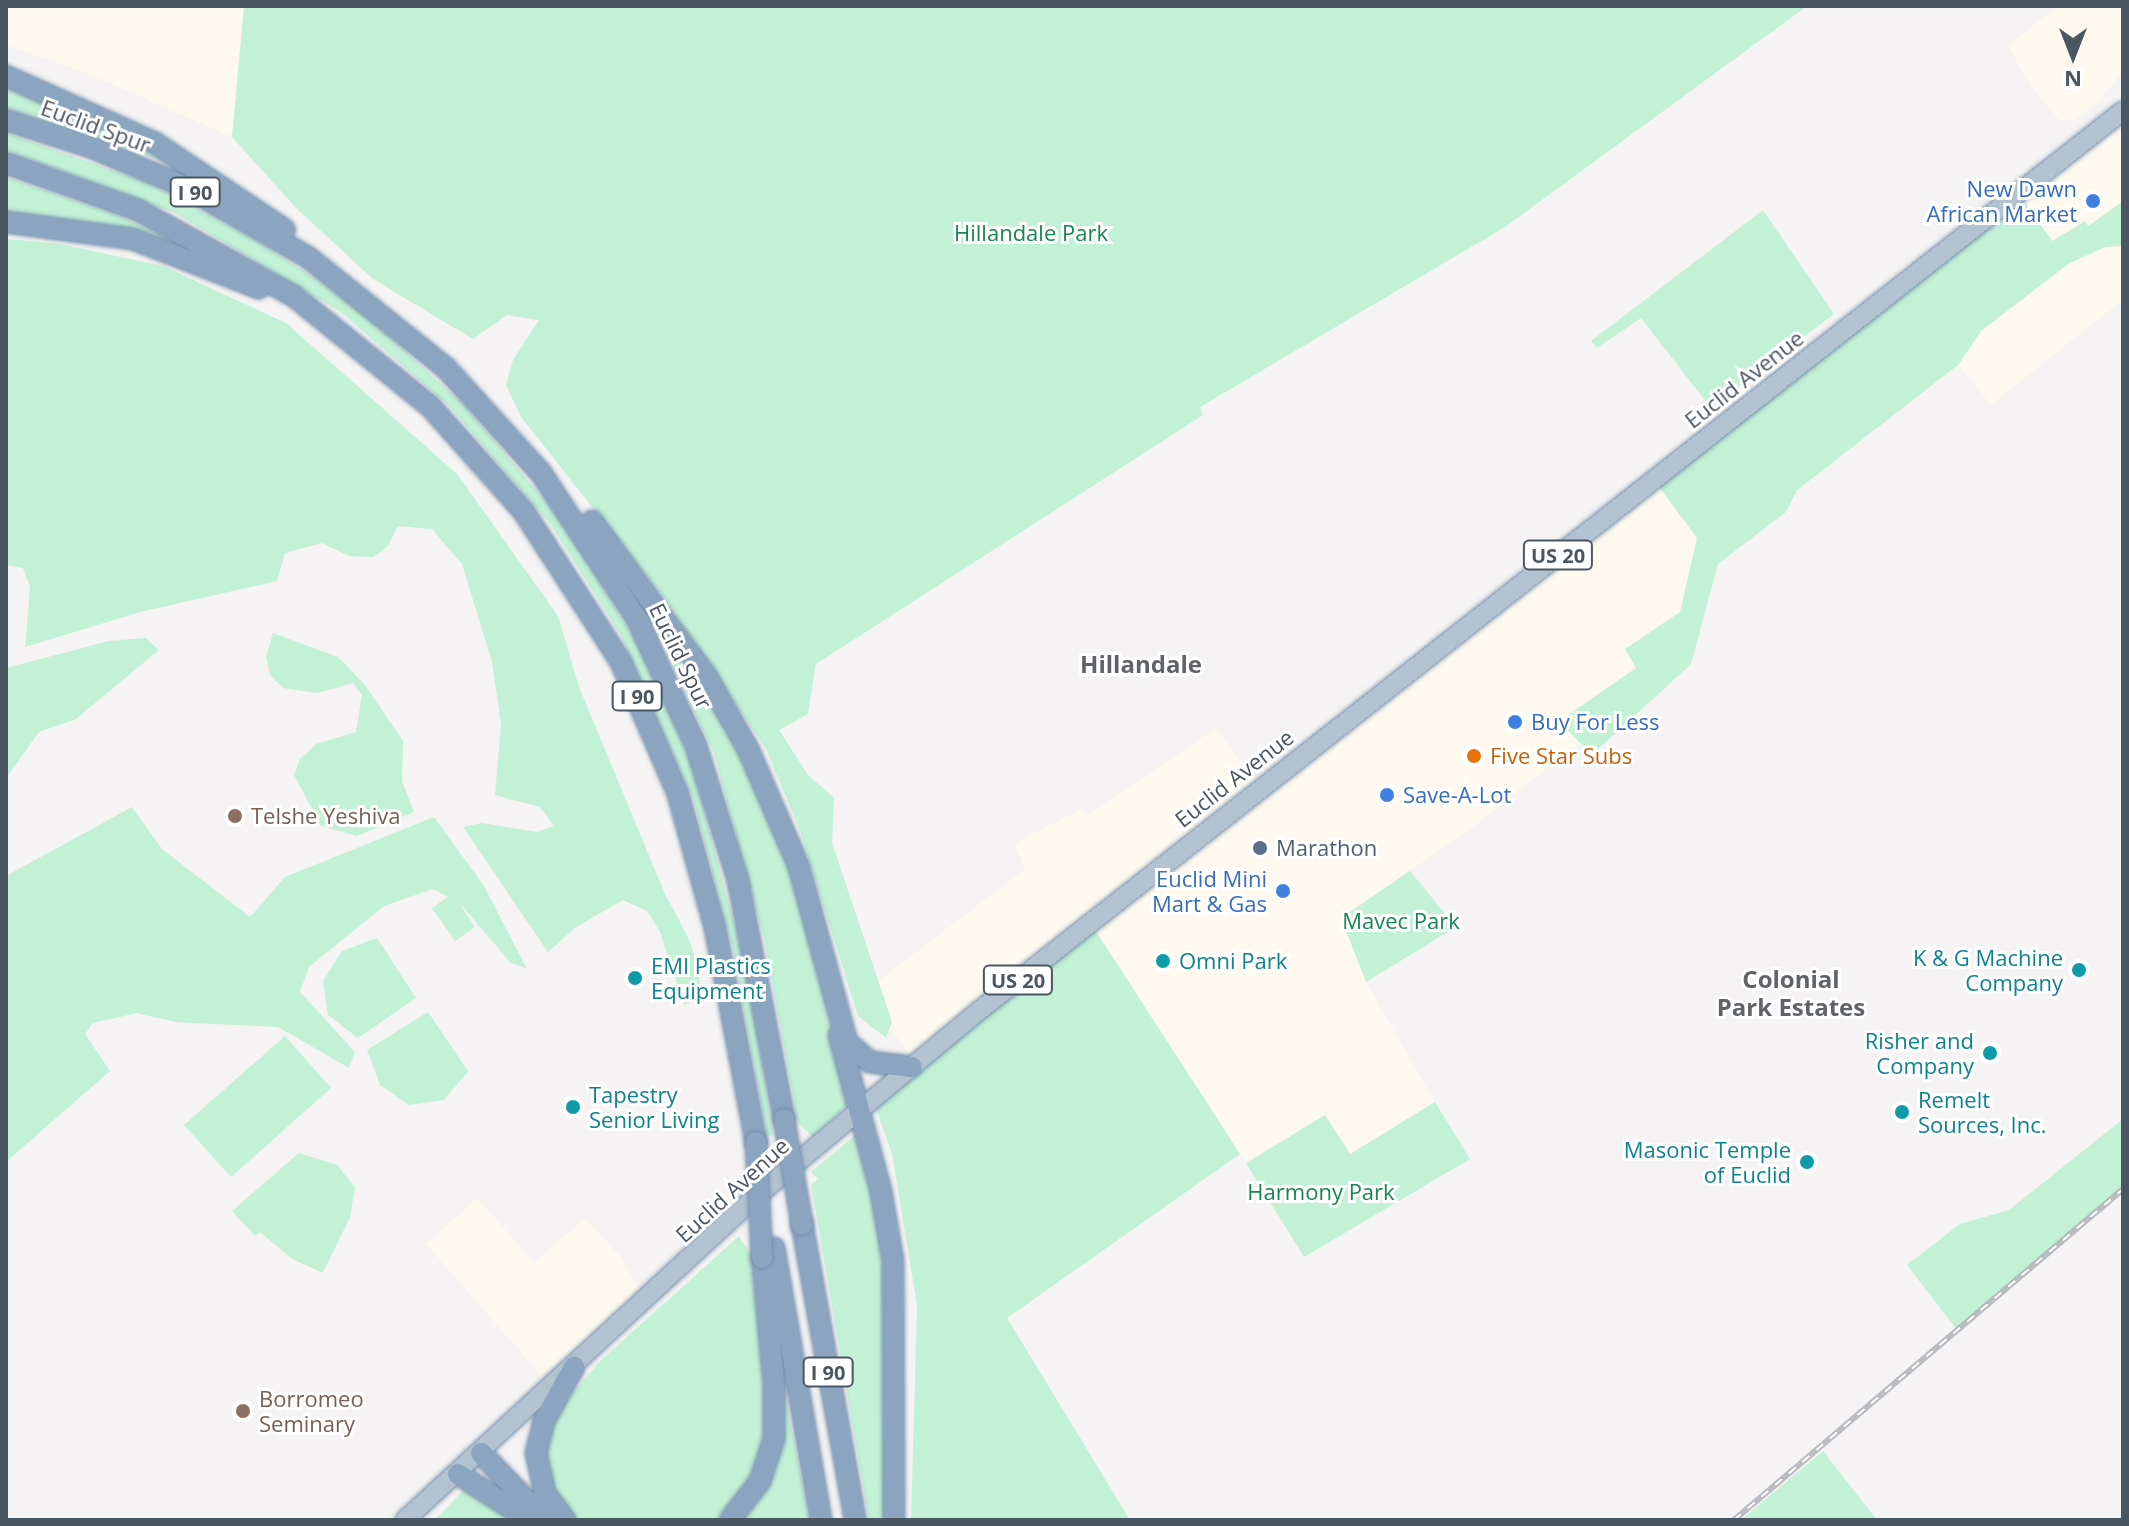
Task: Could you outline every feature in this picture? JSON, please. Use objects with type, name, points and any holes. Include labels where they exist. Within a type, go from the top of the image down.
[{"type":"highway","points":[[6,76],[94,112],[172,152],[286,230],[366,300]]},
{"type":"highway","name":"Euclid Spur","points":[[6,120],[91,147],[187,188],[279,239],[366,300],[446,368],[520,447],[619,587],[696,746],[740,892],[855,1520]]},
{"type":"highway","name":"I 90","points":[[6,163],[107,197],[204,242],[351,337],[430,406],[502,484],[566,570],[621,662],[665,760],[698,861],[756,1142],[768,1253],[821,1520]]},
{"type":"highway","points":[[6,222],[105,233],[175,251],[250,282],[351,337]]},
{"type":"highway","points":[[520,447],[567,490],[691,654],[735,723],[799,867],[835,1005],[858,1112],[881,1192],[894,1270],[894,1520]]},
{"type":"highway","points":[[835,1005],[847,1042],[859,1055],[877,1064],[912,1067]]},
{"type":"highway","points":[[730,1520],[760,1481],[774,1439],[768,1253]]},
{"type":"highway","points":[[563,1520],[545,1493],[536,1453],[544,1421],[574,1367]]},
{"type":"highway","points":[[481,1453],[527,1501],[563,1520]]},
{"type":"highway","points":[[458,1474],[530,1520]]},
{"type":"main road","name":"Euclid Avenue","points":[[405,1520],[753,1199],[912,1067],[2123,111]]},
{"type":"shaded area","points":[[6,6],[244,6],[232,137],[84,72],[6,45]]},
{"type":"shaded area","points":[[2058,6],[2123,6],[2123,72],[2095,105],[2074,120],[2060,121],[2031,87],[2008,46]]},
{"type":"shaded area","points":[[2123,111],[2123,300],[1991,405],[1959,365],[1981,331],[2068,264],[2019,194]]},
{"type":"shaded area","points":[[1654,480],[1697,538],[1680,612],[1626,649],[1637,668],[1560,721],[1580,743],[1465,833],[1341,918],[1366,982],[1435,1102],[1350,1154],[1325,1115],[1246,1163],[1090,923],[916,1063],[890,1028],[877,982],[1025,869],[1014,844],[1082,808],[1087,816],[1216,728],[1259,787]]},
{"type":"shaded area","points":[[477,1198],[534,1262],[585,1218],[620,1256],[643,1296],[541,1375],[426,1244]]},
{"type":"green space","name":"Hillandale Park","points":[[244,6],[1807,6],[1505,227],[1200,407],[1203,415],[816,664],[808,714],[779,730],[808,775],[834,798],[832,843],[892,1022],[886,1038],[858,1016],[799,828],[766,749],[669,604],[521,417],[506,385],[513,360],[539,320],[507,315],[473,339],[373,279],[297,209],[232,137]]},
{"type":"green space","points":[[6,85],[51,102],[183,168],[6,108]]},
{"type":"green space","points":[[6,133],[148,183],[259,242],[317,280],[361,311],[463,404],[560,518],[648,661],[692,765],[748,975],[773,1135],[767,1136],[732,945],[693,798],[620,634],[551,525],[449,406],[342,313],[175,213],[6,150]]},
{"type":"green space","points":[[6,177],[124,218],[178,243],[6,216]]},
{"type":"green space","points":[[2019,194],[2052,241],[2085,221],[2088,226],[2123,201],[2123,246],[2105,247],[2068,264],[1981,331],[1958,365],[1797,490],[1786,512],[1718,564],[1691,664],[1595,752],[1580,743],[1559,721],[1636,668],[1625,649],[1680,612],[1697,538],[1654,480]]},
{"type":"green space","points":[[1763,210],[1834,314],[1711,408],[1641,318],[1597,348],[1591,341]]},
{"type":"green space","points":[[6,239],[60,244],[163,266],[286,323],[457,474],[558,616],[579,687],[665,894],[688,937],[700,971],[699,999],[684,1005],[660,932],[647,911],[623,900],[576,927],[548,952],[463,827],[482,823],[538,832],[554,826],[540,807],[495,795],[501,724],[492,662],[462,564],[432,529],[398,526],[388,546],[373,557],[349,556],[322,543],[285,553],[277,581],[140,612],[25,647],[30,587],[23,568],[6,565]]},
{"type":"green space","points":[[643,603],[707,689],[734,737],[799,889],[849,1104],[813,1137],[798,1123],[765,942],[714,753]]},
{"type":"green space","points":[[273,633],[338,657],[365,685],[403,741],[402,781],[414,812],[357,836],[321,826],[294,775],[300,759],[316,744],[356,732],[362,695],[353,683],[317,693],[283,688],[270,675],[266,657]]},
{"type":"green space","points":[[146,638],[159,650],[76,719],[39,732],[6,778],[6,668],[109,641]]},
{"type":"green space","points":[[132,807],[162,849],[250,917],[285,877],[434,817],[484,886],[527,969],[510,962],[458,901],[475,927],[455,941],[432,908],[448,897],[433,889],[384,906],[309,967],[300,992],[355,1052],[349,1068],[278,1027],[175,1022],[137,1013],[93,1023],[85,1034],[110,1071],[7,1161],[6,1211],[6,876]]},
{"type":"green space","name":"Mavec Park","points":[[1410,871],[1456,927],[1366,982],[1341,918]]},
{"type":"green space","points":[[1090,922],[1240,1154],[1007,1318],[1130,1520],[911,1520],[917,1305],[892,1154],[873,1100]]},
{"type":"green space","points":[[377,938],[416,998],[358,1038],[328,1015],[323,981],[342,951]]},
{"type":"green space","points":[[428,1012],[468,1071],[444,1100],[409,1105],[380,1085],[367,1050]]},
{"type":"green space","points":[[285,1036],[331,1088],[231,1177],[184,1125]]},
{"type":"green space","name":"Harmony Park","points":[[1435,1102],[1470,1159],[1304,1257],[1246,1163],[1325,1115],[1350,1154]]},
{"type":"green space","points":[[2123,1119],[2123,1189],[1957,1330],[1907,1265],[1960,1224],[2009,1210]]},
{"type":"green space","points":[[855,1135],[887,1255],[890,1520],[869,1520],[811,1184],[818,1179],[811,1172]]},
{"type":"green space","points":[[299,1153],[337,1165],[355,1187],[350,1217],[323,1273],[292,1259],[260,1232],[255,1236],[232,1211]]},
{"type":"green space","points":[[739,1236],[749,1252],[770,1420],[757,1475],[717,1520],[578,1520],[563,1511],[550,1490],[544,1455],[550,1419],[600,1361]]},
{"type":"green space","points":[[784,1388],[809,1520],[736,1520]]},
{"type":"green space","points":[[1823,1451],[1877,1520],[1741,1520]]},
{"type":"green space","points":[[463,1491],[474,1494],[516,1520],[435,1520]]},
{"type":"railway","points":[[1734,1520],[2123,1189]]},
{"type":"place","name":"New Dawn African Market","points":[[2093,201]]},
{"type":"place","name":"Buy For Less","points":[[1515,722]]},
{"type":"place","name":"Five Star Subs","points":[[1474,756]]},
{"type":"place","name":"Save-A-Lot","points":[[1387,795]]},
{"type":"place","name":"Telshe Yeshiva","points":[[235,816]]},
{"type":"place","name":"Marathon","points":[[1260,848]]},
{"type":"place","name":"Euclid Mini Mart & Gas","points":[[1283,891]]},
{"type":"place","name":"Omni Park","points":[[1163,961]]},
{"type":"place","name":"K & G Machine Company","points":[[2079,970]]},
{"type":"place","name":"EMI Plastics Equipment","points":[[635,978]]},
{"type":"place","name":"Risher and Company","points":[[1990,1053]]},
{"type":"place","name":"Tapestry Senior Living","points":[[573,1107]]},
{"type":"place","name":"Remelt Sources, Inc.","points":[[1902,1112]]},
{"type":"place","name":"Masonic Temple of Euclid","points":[[1807,1162]]},
{"type":"place","name":"Borromeo Seminary","points":[[243,1411]]},
{"type":"district","name":"Hillandale","points":[[1141,664]]},
{"type":"district","name":"Colonial Park Estates","points":[[1791,993]]}]
